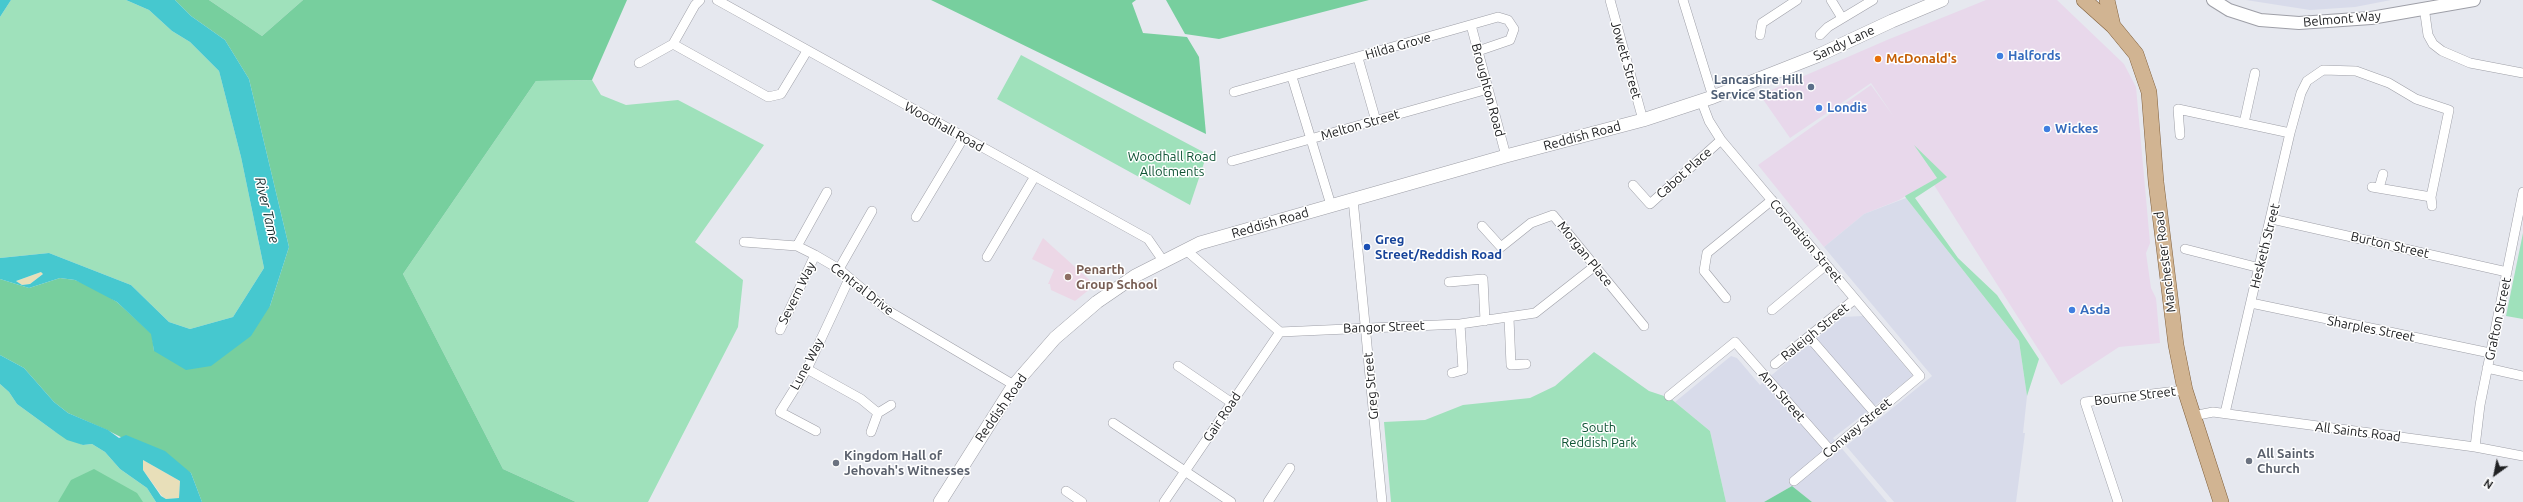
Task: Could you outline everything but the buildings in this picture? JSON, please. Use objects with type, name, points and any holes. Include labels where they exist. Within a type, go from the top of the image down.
[{"type":"main road","name":"Sandy Lane","points":[[1707,98],[1817,56],[1941,0]]},
{"type":"main road","name":"Manchester Road","points":[[2084,0],[2113,26],[2136,54],[2149,92],[2167,291],[2185,390],[2221,502]]},
{"type":"main road","name":"Manchester Road","points":[[2107,0],[2113,26]]},
{"type":"main road","name":"Reddish Road","points":[[940,502],[1014,385],[1055,338],[1097,302],[1135,276],[1200,243],[1506,156],[1643,120],[1707,98]]},
{"type":"street","points":[[639,62],[673,44],[695,5],[700,0]]},
{"type":"street","name":"Woodhall Road","points":[[718,0],[1148,239],[1164,262]]},
{"type":"street","name":"Jowett Street","points":[[1610,0],[1643,120]]},
{"type":"street","name":"Coronation Street","points":[[1683,0],[1707,98],[1709,121],[1721,140],[1920,376]]},
{"type":"street","points":[[1760,35],[1762,23],[1797,0]]},
{"type":"street","points":[[1831,0],[1842,18]]},
{"type":"street","name":"Sandy Lane","points":[[1820,35],[1842,18],[1872,0]]},
{"type":"street","name":"Belmont Way","points":[[2213,0],[2229,10],[2260,20],[2299,23],[2371,18],[2474,0]]},
{"type":"street","points":[[2425,14],[2428,35],[2433,44],[2442,51],[2470,63],[2523,73]]},
{"type":"street","name":"Hilda Grove","points":[[1234,92],[1292,77],[1471,25],[1498,18],[1508,20],[1514,29],[1510,40],[1478,51]]},
{"type":"street","name":"Broughton Road","points":[[1471,25],[1506,156]]},
{"type":"street","points":[[673,44],[768,97],[781,94],[807,50]]},
{"type":"street","points":[[1358,58],[1376,120]]},
{"type":"street","name":"Hesketh Street","points":[[2225,413],[2272,220],[2290,133],[2301,93],[2307,81],[2323,70],[2356,71],[2389,83],[2416,100],[2450,106],[2431,197]]},
{"type":"street","points":[[2244,123],[2255,73]]},
{"type":"street","points":[[1292,77],[1331,205]]},
{"type":"street","name":"Melton Street","points":[[1232,161],[1488,88]]},
{"type":"street","points":[[2180,134],[2177,104],[2244,123],[2290,133]]},
{"type":"street","points":[[916,217],[964,137]]},
{"type":"street","name":"Cabot Place","points":[[1632,185],[1650,204],[1721,140]]},
{"type":"street","points":[[2383,174],[2375,187],[2431,197],[2432,206]]},
{"type":"street","points":[[987,257],[1035,176]]},
{"type":"street","points":[[797,246],[827,192]]},
{"type":"street","name":"Grafton Street","points":[[2475,447],[2487,368],[2507,272],[2520,223],[2523,192]]},
{"type":"street","name":"Greg Street","points":[[1353,199],[1382,502]]},
{"type":"street","points":[[1726,298],[1704,271],[1707,253],[1772,200]]},
{"type":"street","points":[[839,269],[872,211]]},
{"type":"street","name":"Morgan Place","points":[[1482,226],[1501,247],[1531,223],[1553,215],[1644,326]]},
{"type":"street","name":"Burton Street","points":[[2272,220],[2507,272]]},
{"type":"street","name":"Central Drive","points":[[744,242],[797,246],[815,255],[839,269],[887,310],[1014,385]]},
{"type":"street","points":[[2185,249],[2260,268]]},
{"type":"street","points":[[1186,250],[1280,332]]},
{"type":"street","name":"Severn Way","points":[[780,330],[815,255]]},
{"type":"street","points":[[1772,310],[1826,264]]},
{"type":"street","name":"Bangor Street","points":[[1280,332],[1460,324],[1535,313],[1594,266]]},
{"type":"street","name":"Lune Way","points":[[816,431],[780,412],[807,369],[849,279]]},
{"type":"street","points":[[1449,282],[1483,279],[1485,321]]},
{"type":"street","name":"Raleigh Street","points":[[1775,364],[1855,299]]},
{"type":"street","name":"Sharples Street","points":[[2251,303],[2490,353]]},
{"type":"street","points":[[1509,318],[1510,365],[1526,364]]},
{"type":"street","points":[[1452,373],[1463,370],[1460,324]]},
{"type":"street","name":"Gair Road","points":[[1164,502],[1186,472],[1280,332]]},
{"type":"street","points":[[1809,337],[1874,412]]},
{"type":"street","name":"Ann Street","points":[[1669,396],[1735,342],[1830,450]]},
{"type":"street","points":[[1178,366],[1232,403]]},
{"type":"street","points":[[2487,368],[2523,376]]},
{"type":"street","points":[[807,369],[861,399],[878,413]]},
{"type":"street","name":"Conway Street","points":[[1794,481],[1874,412],[1920,376]]},
{"type":"street","name":"Bourne Street","points":[[2118,502],[2085,402],[2185,390]]},
{"type":"street","points":[[871,432],[878,413],[891,405]]},
{"type":"street","name":"All Saints Road","points":[[2193,416],[2208,412],[2225,413],[2475,447],[2523,456]]},
{"type":"street","points":[[1113,423],[1231,502]]},
{"type":"street","points":[[1268,502],[1290,468]]},
{"type":"street","points":[[1066,491],[1082,502]]},
{"type":"shaded area","points":[[1986,0],[2057,0],[2124,64],[2136,87],[2150,243],[2146,253],[2151,288],[2156,298],[2160,343],[2119,347],[2061,385],[1934,185],[1946,177],[1916,148],[1937,178],[1899,200],[1864,214],[1824,247],[1758,165],[1871,85],[1894,117],[1871,83],[1790,138],[1760,95],[1887,40]]},
{"type":"shaded area","points":[[2246,0],[2391,0],[2355,7],[2310,10]]},
{"type":"shaded area","points":[[1906,198],[2019,341],[2027,396],[2023,433],[2025,433],[2016,502],[1894,502],[1846,446],[1932,376],[1824,247],[1864,214]]},
{"type":"shaded area","name":"Penarth Group School","points":[[1043,238],[1095,285],[1075,301],[1051,290],[1050,284],[1048,284],[1054,270],[1032,259]]},
{"type":"shaded area","points":[[1863,316],[1913,376],[1833,438],[1887,502],[1812,502],[1792,486],[1764,502],[1726,502],[1710,431],[1675,402],[1731,356],[1737,358],[1760,385],[1843,317]]},
{"type":"green space","points":[[11,0],[126,0],[149,10],[172,31],[190,42],[219,71],[241,157],[264,268],[233,317],[190,329],[169,322],[131,285],[49,253],[0,258],[0,17]]},
{"type":"green space","points":[[175,0],[209,0],[262,36],[303,0],[627,0],[592,80],[536,81],[403,274],[503,469],[576,502],[202,502],[191,473],[107,430],[68,413],[54,402],[24,368],[0,355],[0,279],[29,288],[60,278],[75,280],[93,287],[117,302],[152,334],[154,351],[270,306],[289,247],[249,79],[225,40],[191,16]]},
{"type":"green space","points":[[209,0],[303,0],[262,36]]},
{"type":"green space","points":[[931,0],[1136,0],[1132,3],[1143,33],[1187,37],[1199,57],[1206,134]]},
{"type":"green space","points":[[1166,0],[1369,0],[1219,39],[1185,34]]},
{"type":"green space","name":"Woodhall Road Allotments","points":[[1021,55],[1207,154],[1190,205],[997,99]]},
{"type":"green space","points":[[592,80],[601,95],[626,105],[678,100],[764,145],[695,242],[743,280],[738,327],[648,502],[576,502],[503,469],[403,274],[536,81]]},
{"type":"green space","points":[[1914,145],[1947,177],[1915,198],[1958,258],[1997,295],[2039,359],[2027,396],[2019,341],[1905,196],[1937,178]]},
{"type":"green space","points":[[2523,233],[2523,319],[2506,316]]},
{"type":"green space","name":"South Reddish Park","points":[[1594,352],[1649,391],[1670,398],[1710,431],[1726,502],[1391,502],[1384,422],[1425,420],[1463,405],[1530,398],[1555,386]]},
{"type":"green space","points":[[0,384],[9,392],[17,404],[54,431],[83,445],[92,444],[105,452],[120,469],[147,488],[156,502],[0,502]]},
{"type":"green space","points":[[94,469],[137,493],[143,502],[58,502],[71,480]]},
{"type":"green space","points":[[1792,486],[1812,502],[1764,502]]},
{"type":"sand","points":[[41,272],[44,273],[30,284],[22,285],[16,281]]},
{"type":"sand","points":[[143,460],[180,481],[179,498],[166,499],[162,496],[143,470]]},
{"type":"water","points":[[0,0],[11,0],[0,17]]},
{"type":"water","name":"River Tame","points":[[126,0],[175,0],[191,16],[225,40],[249,79],[289,247],[270,306],[251,336],[211,366],[186,370],[154,351],[151,334],[117,302],[75,280],[60,278],[29,288],[0,279],[0,258],[49,253],[131,285],[169,322],[190,329],[233,317],[264,268],[241,157],[219,71],[190,42],[172,31],[149,10]],"holes":[[[41,272],[43,274],[30,284],[22,285],[16,281]]]},
{"type":"water","points":[[0,355],[24,368],[54,402],[68,413],[108,430],[119,438],[126,435],[165,451],[191,473],[202,502],[156,502],[147,488],[120,469],[105,452],[92,444],[83,445],[67,440],[17,404],[9,392],[0,384]],"holes":[[[143,460],[180,481],[179,498],[166,499],[161,496],[143,470]]]},
{"type":"place","name":"Halfords","points":[[2000,56]]},
{"type":"place","name":"McDonald's","points":[[1878,59]]},
{"type":"place","name":"Lancashire Hill Service Station","points":[[1811,87]]},
{"type":"place","name":"Londis","points":[[1819,108]]},
{"type":"place","name":"Wickes","points":[[2047,129]]},
{"type":"place","name":"Greg Street/Reddish Road","points":[[1367,247]]},
{"type":"place","name":"Penarth Group School","points":[[1068,277]]},
{"type":"place","name":"Asda","points":[[2072,310]]},
{"type":"place","name":"All Saints Church","points":[[2249,461]]},
{"type":"place","name":"Kingdom Hall of Jehovah's Witnesses","points":[[836,463]]}]
